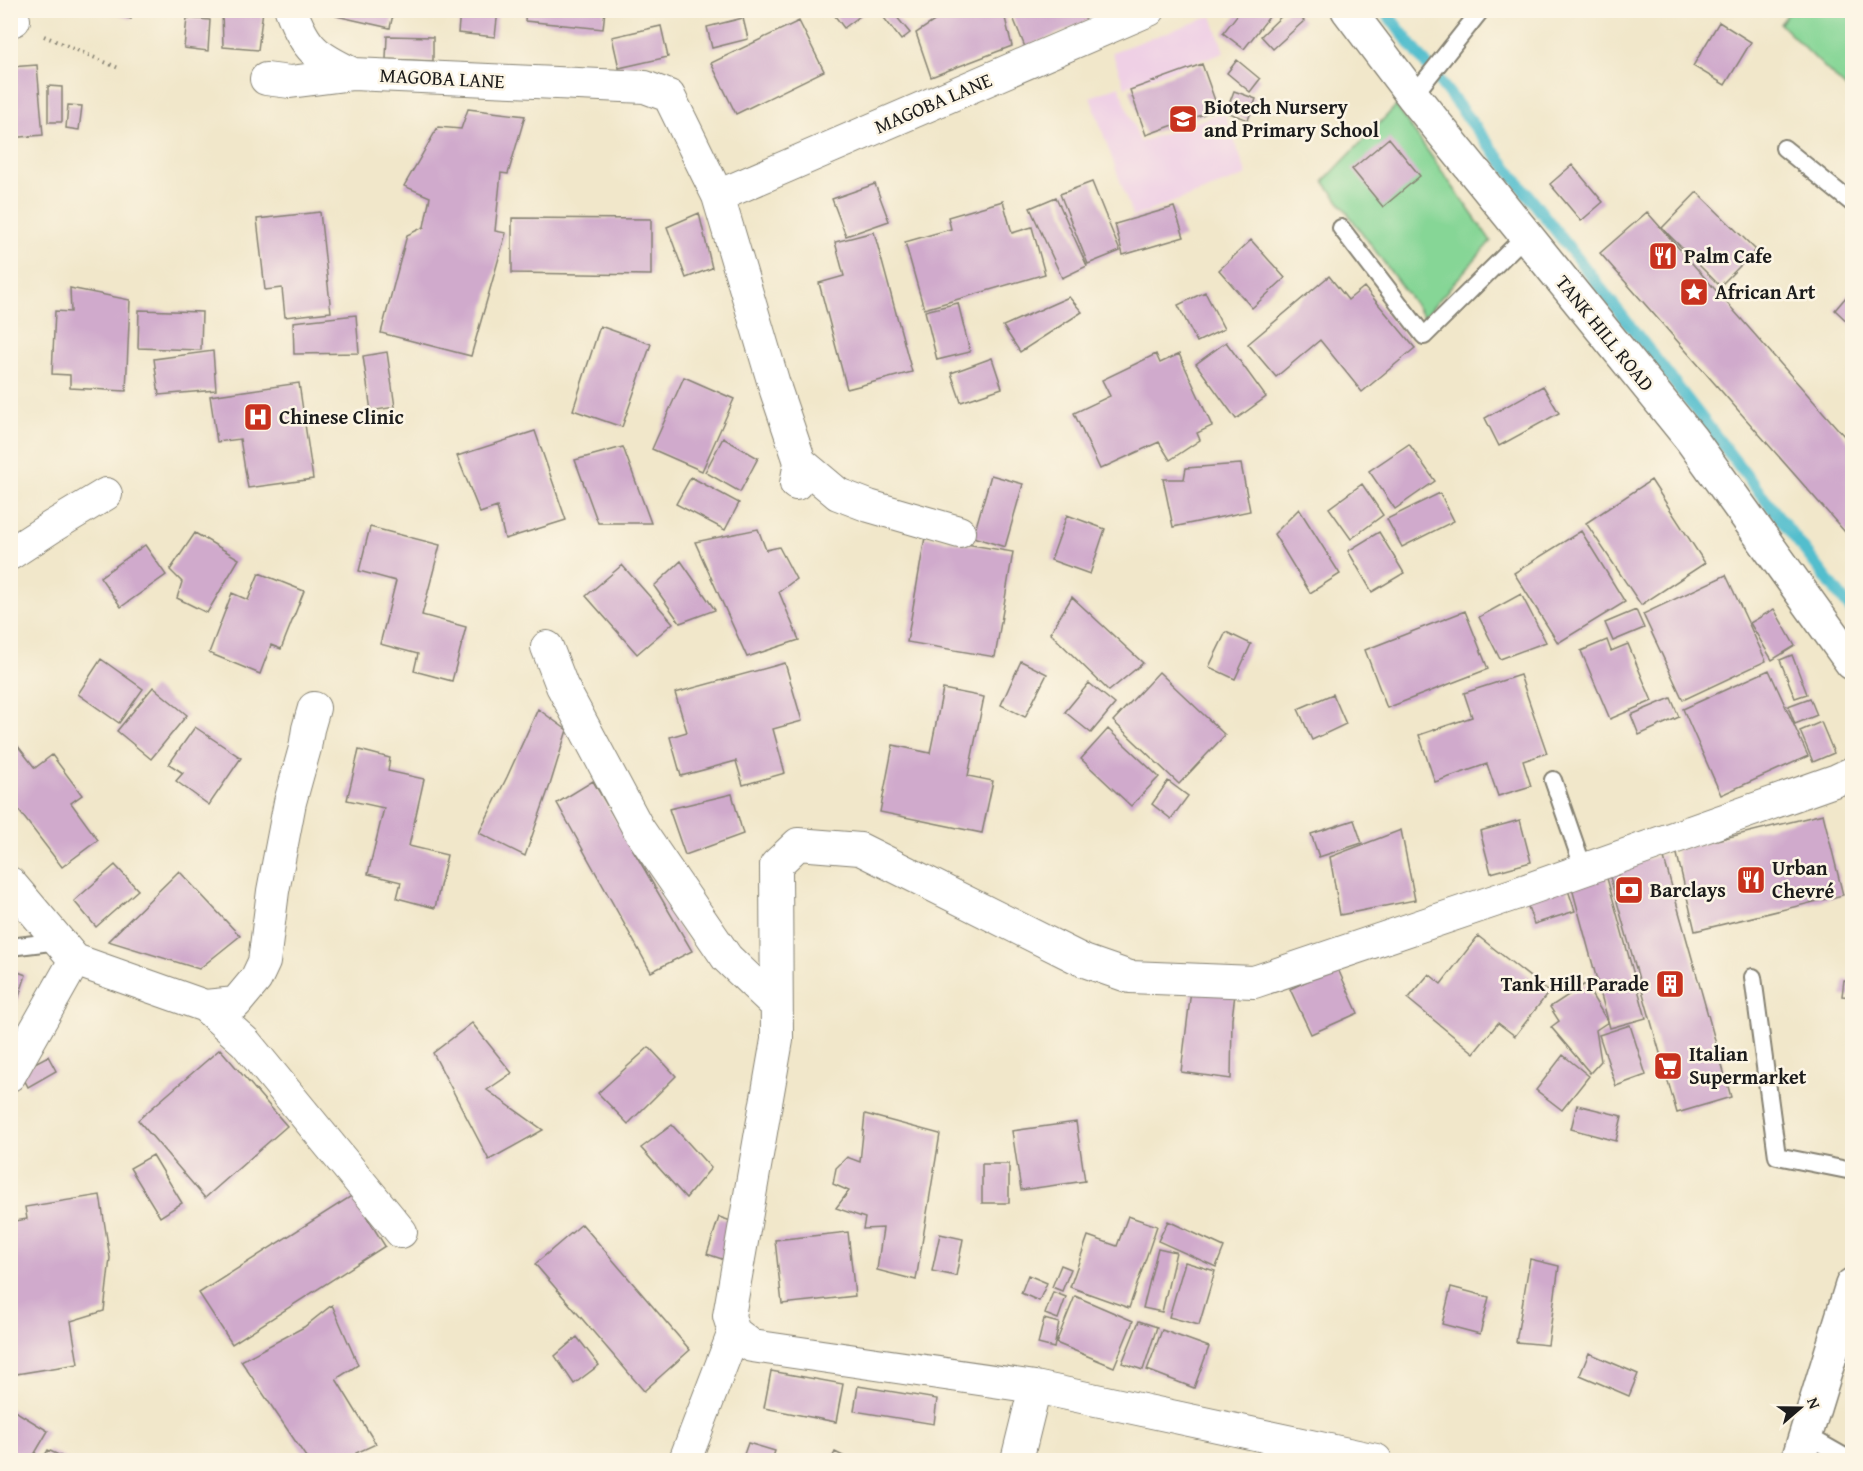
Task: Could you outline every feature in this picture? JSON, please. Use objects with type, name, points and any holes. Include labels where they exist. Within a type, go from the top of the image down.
[{"type":"street","name":"MAGOBA LANE","points":[[718,196],[1149,10]]},
{"type":"street","name":"TANK HILL ROAD","points":[[1348,10],[1413,96],[1691,439],[1852,663]]},
{"type":"street","name":"MAGOBA LANE","points":[[295,22],[313,50],[324,60],[353,74]]},
{"type":"street","name":"MAGOBA LANE","points":[[266,79],[290,82],[353,74],[645,87],[669,96],[718,196],[798,473],[838,494],[869,506],[959,532]]},
{"type":"street","points":[[10,554],[106,494]]},
{"type":"street","points":[[547,647],[562,686],[638,828],[727,958],[776,1005]]},
{"type":"street","points":[[205,1006],[236,1003],[256,979],[264,962],[273,891],[290,802],[314,708]]},
{"type":"street","points":[[1376,1461],[1281,1450],[1035,1387],[752,1346],[734,1332],[729,1316],[777,1040],[776,865],[798,844],[860,849],[1084,961],[1130,977],[1254,982],[1584,870],[1826,784],[1852,772]]},
{"type":"street","points":[[10,883],[67,950],[205,1006],[245,1042],[401,1232]]},
{"type":"street","points":[[10,1075],[67,950]]},
{"type":"street","points":[[1802,1448],[1852,1285]]},
{"type":"street","points":[[685,1461],[734,1332]]},
{"type":"street","points":[[1017,1461],[1035,1387]]},
{"type":"lane","points":[[1413,96],[1481,10]]},
{"type":"lane","points":[[1784,148],[1852,203]]},
{"type":"lane","points":[[1341,228],[1424,336],[1526,236]]},
{"type":"lane","points":[[1553,780],[1584,870]]},
{"type":"lane","points":[[10,947],[67,950]]},
{"type":"lane","points":[[1753,977],[1777,1156],[1852,1171]]},
{"type":"lane","points":[[1802,1448],[1850,1461]]},
{"type":"path","points":[[12,20],[121,69]]},
{"type":"shaded area","points":[[1212,16],[1224,52],[1125,87],[1112,52]]},
{"type":"shaded area","points":[[1119,86],[1140,142],[1224,112],[1247,175],[1133,217],[1090,97]]},
{"type":"green space","points":[[1791,10],[1852,11],[1852,94],[1780,24]]},
{"type":"green space","points":[[1396,106],[1491,241],[1424,317],[1324,181]]},
{"type":"building","points":[[103,10],[133,10],[131,19]]},
{"type":"building","points":[[222,10],[263,10],[258,50],[223,47]]},
{"type":"building","points":[[337,10],[394,10],[390,28],[336,16]]},
{"type":"building","points":[[460,10],[498,10],[495,37],[458,33]]},
{"type":"building","points":[[526,10],[605,10],[603,29],[525,21]]},
{"type":"building","points":[[834,10],[868,10],[844,28],[832,12]]},
{"type":"building","points":[[878,10],[891,10],[910,33],[901,40]]},
{"type":"building","points":[[951,10],[1003,10],[1012,46],[931,77],[916,33]]},
{"type":"building","points":[[1024,10],[1111,11],[1025,47],[1012,15]]},
{"type":"building","points":[[1241,10],[1273,12],[1244,49],[1223,33]]},
{"type":"building","points":[[1288,10],[1294,10],[1304,21],[1273,49],[1261,36]]},
{"type":"building","points":[[187,18],[210,20],[208,51],[184,48]]},
{"type":"building","points":[[743,18],[748,39],[712,48],[707,27]]},
{"type":"building","points":[[799,21],[824,71],[736,114],[711,63]]},
{"type":"building","points":[[1719,22],[1751,42],[1725,85],[1693,66]]},
{"type":"building","points":[[661,26],[668,57],[619,68],[612,37]]},
{"type":"building","points":[[387,36],[433,37],[433,61],[386,59]]},
{"type":"building","points":[[1237,60],[1260,79],[1250,92],[1227,73]]},
{"type":"building","points":[[1202,64],[1218,109],[1146,135],[1130,90]]},
{"type":"building","points":[[37,65],[43,135],[10,138],[10,67]]},
{"type":"building","points":[[48,86],[62,87],[62,122],[48,122]]},
{"type":"building","points":[[1234,91],[1256,99],[1248,120],[1226,112]]},
{"type":"building","points":[[68,105],[82,106],[79,130],[66,128]]},
{"type":"building","points":[[468,109],[525,116],[508,174],[501,173],[495,231],[506,233],[471,356],[381,333],[407,235],[424,227],[430,197],[404,186],[438,127],[461,129]]},
{"type":"building","points":[[1389,138],[1420,176],[1383,207],[1352,169]]},
{"type":"building","points":[[1572,165],[1603,202],[1581,221],[1550,184]]},
{"type":"building","points":[[1092,182],[1120,251],[1088,264],[1060,194]]},
{"type":"building","points":[[875,184],[889,221],[846,236],[832,199]]},
{"type":"building","points":[[1697,192],[1756,250],[1720,286],[1662,228]]},
{"type":"building","points":[[1056,197],[1087,266],[1062,278],[1030,208]]},
{"type":"building","points":[[1003,201],[1012,233],[1032,227],[1045,274],[924,309],[905,242],[951,229],[948,217]]},
{"type":"building","points":[[1174,207],[1184,237],[1123,255],[1115,224]]},
{"type":"building","points":[[320,212],[331,312],[285,317],[282,288],[265,290],[257,219]]},
{"type":"building","points":[[1647,212],[1852,445],[1852,540],[1600,253]]},
{"type":"building","points":[[699,213],[712,268],[686,278],[667,227]]},
{"type":"building","points":[[512,218],[651,219],[651,275],[512,273]]},
{"type":"building","points":[[874,232],[912,372],[847,389],[819,283],[844,276],[835,242]]},
{"type":"building","points":[[1251,240],[1285,278],[1252,308],[1219,270]]},
{"type":"building","points":[[1329,276],[1348,300],[1364,287],[1415,348],[1362,392],[1320,340],[1276,377],[1248,344]]},
{"type":"building","points":[[70,288],[130,300],[126,391],[70,388],[70,375],[52,374],[55,311],[71,312]]},
{"type":"building","points":[[1852,290],[1852,326],[1835,310]]},
{"type":"building","points":[[1205,292],[1224,329],[1197,342],[1178,305]]},
{"type":"building","points":[[1069,297],[1082,312],[1020,352],[1003,326]]},
{"type":"building","points":[[958,303],[970,352],[937,360],[925,311]]},
{"type":"building","points":[[139,310],[202,312],[201,350],[138,348]]},
{"type":"building","points":[[356,315],[359,353],[294,354],[293,322]]},
{"type":"building","points":[[600,326],[651,344],[622,427],[573,410]]},
{"type":"building","points":[[1226,342],[1266,397],[1236,419],[1196,364]]},
{"type":"building","points":[[213,351],[216,390],[159,395],[154,359]]},
{"type":"building","points":[[387,352],[395,407],[371,411],[363,356]]},
{"type":"building","points":[[1156,354],[1160,363],[1179,354],[1212,426],[1197,433],[1200,440],[1170,460],[1159,442],[1100,469],[1074,413],[1110,396],[1102,380]]},
{"type":"building","points":[[992,358],[1002,388],[961,402],[951,373]]},
{"type":"building","points":[[684,377],[734,399],[702,471],[652,449]]},
{"type":"building","name":"Chinese Clinic","points":[[299,383],[313,479],[248,488],[240,439],[217,442],[210,396]]},
{"type":"building","points":[[1543,386],[1559,413],[1499,446],[1485,418]]},
{"type":"building","points":[[535,431],[566,520],[505,539],[497,507],[480,513],[457,456]]},
{"type":"building","points":[[723,438],[758,458],[740,492],[705,472]]},
{"type":"building","points":[[1409,444],[1435,481],[1395,509],[1369,471]]},
{"type":"building","points":[[623,447],[651,523],[598,523],[575,460]]},
{"type":"building","points":[[1241,464],[1250,511],[1173,527],[1163,479],[1184,479],[1186,468]]},
{"type":"building","points":[[991,475],[1023,484],[1005,547],[973,537]]},
{"type":"building","points":[[691,477],[739,503],[725,530],[676,504]]},
{"type":"building","points":[[1651,480],[1705,563],[1641,605],[1586,523]]},
{"type":"building","points":[[1362,484],[1383,515],[1351,539],[1329,508]]},
{"type":"building","points":[[1440,493],[1454,521],[1402,547],[1387,519]]},
{"type":"building","points":[[1299,509],[1340,574],[1310,593],[1274,534]]},
{"type":"building","points":[[1067,515],[1105,529],[1090,574],[1051,560]]},
{"type":"building","points":[[370,527],[440,545],[422,615],[466,627],[452,681],[414,671],[418,654],[380,644],[396,581],[359,571]]},
{"type":"building","points":[[758,529],[766,550],[779,547],[796,579],[779,592],[799,640],[747,657],[695,542]]},
{"type":"building","points":[[1581,531],[1625,602],[1558,643],[1514,573]]},
{"type":"building","points":[[1379,532],[1404,573],[1372,592],[1348,551]]},
{"type":"building","points":[[195,533],[239,559],[207,613],[177,598],[182,582],[170,570]]},
{"type":"building","points":[[925,537],[1013,552],[995,657],[907,642]]},
{"type":"building","points":[[145,545],[166,575],[121,607],[100,577]]},
{"type":"building","points":[[681,561],[715,610],[680,623],[654,586]]},
{"type":"building","points":[[622,565],[673,623],[637,654],[586,596]]},
{"type":"building","points":[[259,573],[304,591],[281,649],[271,645],[260,674],[209,653],[232,593],[248,600]]},
{"type":"building","points":[[1726,575],[1766,661],[1683,700],[1643,614]]},
{"type":"building","points":[[1521,594],[1546,642],[1500,659],[1479,617]]},
{"type":"building","points":[[1072,597],[1143,663],[1109,691],[1050,633]]},
{"type":"building","points":[[1774,609],[1795,646],[1772,660],[1750,623]]},
{"type":"building","points":[[1636,610],[1644,628],[1613,641],[1605,623]]},
{"type":"building","points":[[1465,611],[1488,669],[1387,708],[1365,650]]},
{"type":"building","points":[[1226,632],[1251,644],[1235,679],[1209,667]]},
{"type":"building","points":[[1607,640],[1611,651],[1628,644],[1652,701],[1610,719],[1581,651]]},
{"type":"building","points":[[1792,655],[1807,694],[1795,698],[1780,660]]},
{"type":"building","points":[[101,659],[143,689],[119,723],[78,694]]},
{"type":"building","points":[[1021,661],[1047,674],[1025,717],[1001,705]]},
{"type":"building","points":[[785,663],[802,721],[773,729],[785,773],[743,785],[736,761],[681,776],[670,737],[687,732],[675,693]]},
{"type":"building","points":[[1769,670],[1808,756],[1721,795],[1683,709]]},
{"type":"building","points":[[1159,672],[1225,735],[1179,784],[1113,721]]},
{"type":"building","points":[[1520,675],[1547,753],[1523,761],[1531,786],[1498,796],[1487,764],[1435,782],[1419,735],[1472,717],[1464,693]]},
{"type":"building","points":[[1089,683],[1115,704],[1091,733],[1065,712]]},
{"type":"building","points":[[153,687],[187,715],[151,759],[117,731]]},
{"type":"building","points":[[943,689],[984,697],[968,776],[993,781],[982,833],[880,812],[893,745],[930,753]]},
{"type":"building","points":[[1333,694],[1346,724],[1312,740],[1298,709]]},
{"type":"building","points":[[1671,698],[1679,717],[1639,735],[1631,715]]},
{"type":"building","points":[[1810,698],[1817,715],[1795,724],[1788,706]]},
{"type":"building","points":[[538,709],[567,730],[525,856],[479,833]]},
{"type":"building","points":[[1821,722],[1834,753],[1813,762],[1800,731]]},
{"type":"building","points":[[195,727],[241,758],[209,805],[176,781],[183,773],[169,764]]},
{"type":"building","points":[[1108,729],[1159,777],[1131,806],[1081,759]]},
{"type":"building","points":[[10,736],[35,768],[52,755],[82,795],[71,803],[98,840],[62,867],[10,799]]},
{"type":"building","points":[[359,750],[390,758],[388,771],[424,779],[409,846],[447,855],[435,908],[397,898],[401,882],[368,874],[384,808],[347,800]]},
{"type":"building","points":[[593,781],[692,951],[651,972],[557,803]]},
{"type":"building","points":[[1168,781],[1188,796],[1171,819],[1152,804]]},
{"type":"building","points":[[732,794],[743,834],[685,855],[669,809]]},
{"type":"building","points":[[1823,814],[1843,895],[1695,931],[1676,850]]},
{"type":"building","points":[[1354,820],[1362,843],[1319,857],[1311,834]]},
{"type":"building","points":[[1520,820],[1531,862],[1491,873],[1480,831]]},
{"type":"building","points":[[1401,830],[1415,900],[1340,915],[1330,857]]},
{"type":"building","name":"Tank Hill Parade","points":[[1663,855],[1731,1097],[1677,1113],[1608,870]]},
{"type":"building","points":[[115,865],[138,890],[96,927],[74,901]]},
{"type":"building","points":[[179,871],[240,936],[199,969],[108,941]]},
{"type":"building","points":[[1605,871],[1646,1018],[1610,1028],[1570,881]]},
{"type":"building","points":[[1565,881],[1575,911],[1534,924],[1524,895]]},
{"type":"building","points":[[1478,936],[1549,992],[1515,1036],[1498,1023],[1474,1053],[1408,999],[1429,974],[1441,984]]},
{"type":"building","points":[[1337,967],[1358,1013],[1311,1034],[1290,989]]},
{"type":"building","points":[[10,969],[26,975],[11,1021],[10,1021]]},
{"type":"building","points":[[1844,980],[1852,981],[1852,997],[1842,996]]},
{"type":"building","points":[[1585,984],[1608,1022],[1596,1030],[1601,1061],[1590,1073],[1551,1027],[1559,1021],[1550,1007]]},
{"type":"building","points":[[1191,990],[1235,994],[1232,1018],[1231,1079],[1181,1072]]},
{"type":"building","points":[[472,1023],[512,1073],[487,1090],[543,1130],[489,1160],[433,1053]]},
{"type":"building","points":[[1630,1025],[1646,1075],[1616,1086],[1599,1035]]},
{"type":"building","points":[[649,1047],[676,1076],[628,1124],[598,1093]]},
{"type":"building","points":[[220,1049],[287,1126],[205,1198],[138,1120]]},
{"type":"building","points":[[1563,1055],[1589,1076],[1562,1110],[1536,1090]]},
{"type":"building","points":[[48,1056],[56,1071],[28,1087],[20,1071]]},
{"type":"building","points":[[1577,1105],[1622,1116],[1616,1141],[1571,1129]]},
{"type":"building","points":[[865,1114],[940,1134],[916,1280],[877,1270],[883,1228],[863,1229],[865,1218],[836,1208],[849,1191],[833,1184],[836,1168],[847,1157],[860,1162]]},
{"type":"building","points":[[1076,1122],[1085,1181],[1021,1190],[1012,1131]]},
{"type":"building","points":[[672,1125],[711,1168],[686,1198],[641,1148]]},
{"type":"building","points":[[153,1155],[182,1203],[160,1217],[130,1168]]},
{"type":"building","points":[[982,1164],[1009,1164],[1009,1203],[982,1203]]},
{"type":"building","points":[[100,1195],[110,1258],[104,1311],[71,1321],[78,1364],[10,1375],[10,1222],[27,1219],[25,1207]]},
{"type":"building","points":[[353,1195],[385,1246],[232,1344],[199,1293]]},
{"type":"building","points":[[1128,1216],[1157,1226],[1129,1308],[1070,1287],[1088,1236],[1117,1246]]},
{"type":"building","points":[[719,1217],[740,1224],[728,1261],[707,1254]]},
{"type":"building","points":[[1168,1221],[1224,1247],[1216,1267],[1158,1241]]},
{"type":"building","points":[[582,1224],[690,1350],[644,1391],[535,1264]]},
{"type":"building","points":[[848,1232],[855,1296],[782,1304],[775,1240]]},
{"type":"building","points":[[940,1234],[963,1239],[956,1276],[932,1271]]},
{"type":"building","points":[[1158,1248],[1176,1252],[1162,1312],[1143,1308]]},
{"type":"building","points":[[1530,1259],[1559,1266],[1548,1345],[1516,1342]]},
{"type":"building","points":[[1185,1262],[1215,1271],[1199,1325],[1169,1317]]},
{"type":"building","points":[[1061,1265],[1071,1269],[1062,1291],[1052,1287]]},
{"type":"building","points":[[1028,1275],[1047,1283],[1039,1301],[1021,1293]]},
{"type":"building","points":[[1451,1287],[1489,1297],[1480,1334],[1442,1324]]},
{"type":"building","points":[[1053,1292],[1066,1297],[1058,1319],[1045,1314]]},
{"type":"building","points":[[1075,1296],[1133,1321],[1114,1367],[1056,1343]]},
{"type":"building","points":[[332,1305],[358,1365],[336,1379],[376,1444],[356,1453],[361,1460],[308,1460],[241,1361],[304,1327]]},
{"type":"building","points":[[1044,1319],[1059,1323],[1054,1348],[1038,1344]]},
{"type":"building","points":[[1139,1321],[1157,1327],[1143,1370],[1122,1363]]},
{"type":"building","points":[[1162,1330],[1209,1347],[1194,1388],[1147,1370]]},
{"type":"building","points":[[577,1337],[599,1365],[574,1384],[555,1356]]},
{"type":"building","points":[[1589,1353],[1638,1374],[1629,1396],[1580,1375]]},
{"type":"building","points":[[771,1371],[843,1384],[836,1422],[764,1408]]},
{"type":"building","points":[[858,1386],[937,1399],[934,1424],[854,1411]]},
{"type":"building","points":[[10,1408],[48,1431],[31,1460],[10,1460]]},
{"type":"building","points":[[748,1443],[775,1451],[772,1460],[742,1460]]},
{"type":"building","points":[[48,1450],[69,1460],[42,1460]]},
{"type":"building","points":[[835,1452],[851,1460],[831,1460]]},
{"type":"waterway","points":[[1384,10],[1852,611]]},
{"type":"place","name":"Biotech Nursery and Primary School","points":[[1183,119]]},
{"type":"place","name":"Palm Cafe","points":[[1663,256]]},
{"type":"place","name":"African Art","points":[[1694,292]]},
{"type":"place","name":"Chinese Clinic","points":[[258,417]]},
{"type":"place","name":"Urban Chevré","points":[[1751,880]]},
{"type":"place","name":"Barclays","points":[[1629,890]]},
{"type":"place","name":"Tank Hill Parade","points":[[1670,984]]},
{"type":"place","name":"Italian Supermarket","points":[[1668,1066]]}]
